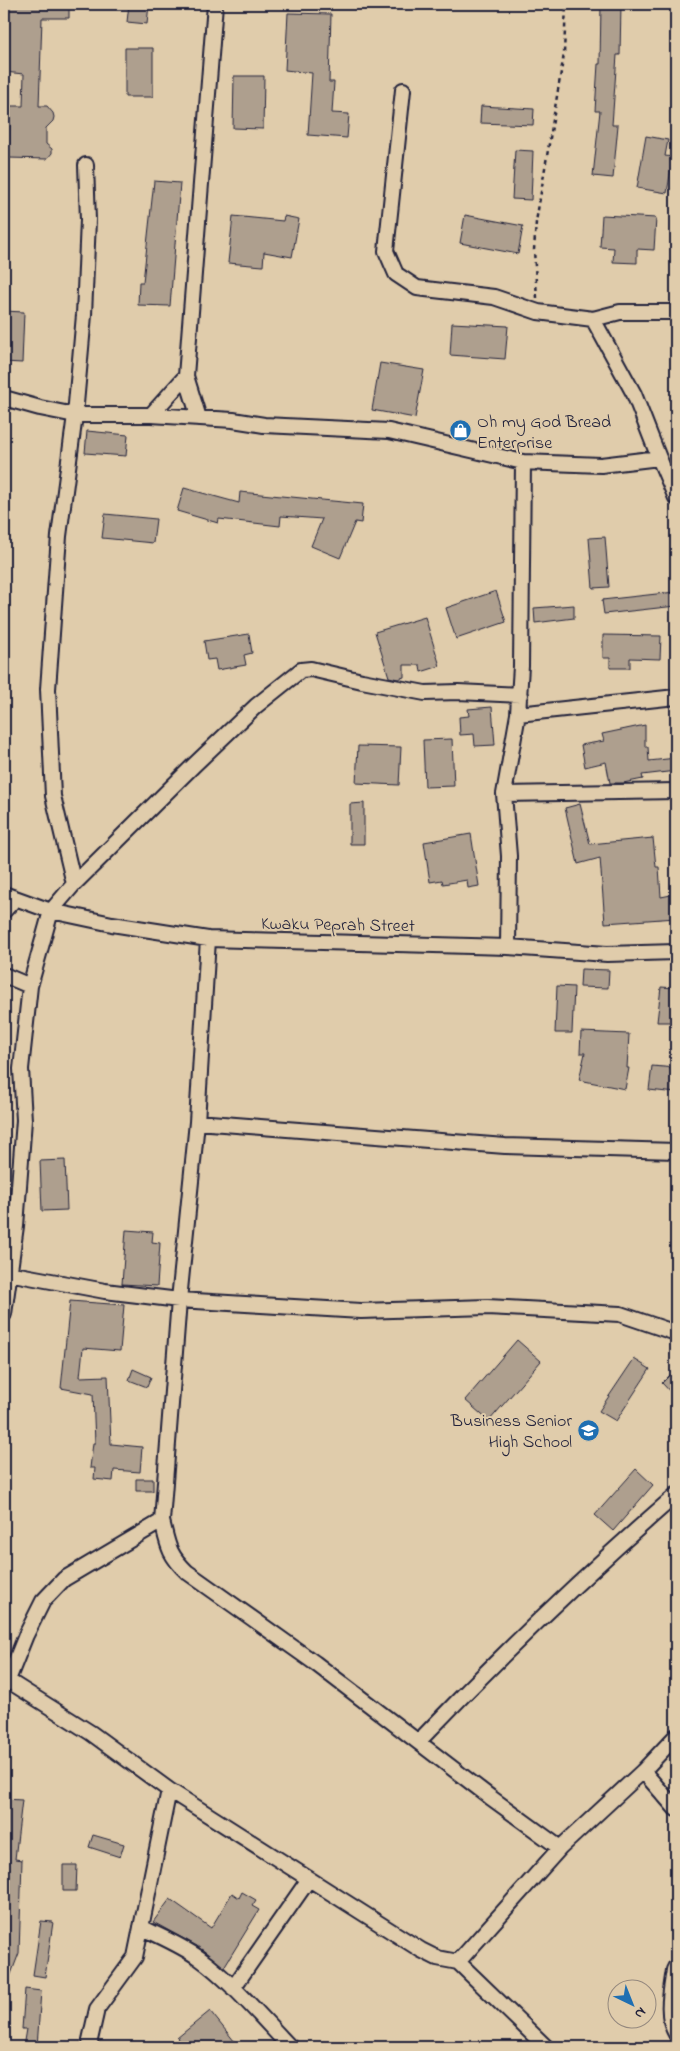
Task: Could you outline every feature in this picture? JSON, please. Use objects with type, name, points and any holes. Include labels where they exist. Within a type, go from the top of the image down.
[{"type":"street","points":[[199,418],[186,376],[215,4]]},
{"type":"street","points":[[403,90],[386,250],[396,274],[417,288],[494,298],[538,312],[593,319],[620,312],[676,312]]},
{"type":"street","points":[[74,884],[53,796],[48,689],[59,536],[75,415],[84,315],[88,220],[86,166]]},
{"type":"street","points":[[593,319],[634,394],[658,458],[675,490]]},
{"type":"street","points":[[151,414],[186,376]]},
{"type":"street","points":[[4,398],[75,415],[151,414],[233,420],[264,425],[389,431],[523,462],[600,465],[658,458]]},
{"type":"street","points":[[508,947],[509,856],[504,794],[520,694],[523,462]]},
{"type":"street","points":[[4,1314],[8,1273],[16,1226],[24,1120],[21,1069],[30,986],[51,911],[74,884],[256,706],[300,670],[311,669],[425,693],[520,694]]},
{"type":"street","points":[[518,714],[676,697]]},
{"type":"street","points":[[504,794],[676,791]]},
{"type":"street","points":[[4,910],[9,897]]},
{"type":"street","name":"Kwaku Peprah Street","points":[[9,897],[51,911],[112,924],[208,939],[508,947],[607,954],[676,952]]},
{"type":"street","points":[[208,939],[197,1122],[179,1300],[162,1521],[173,1559],[187,1572],[292,1646],[560,1848]]},
{"type":"street","points":[[4,975],[30,986]]},
{"type":"street","points":[[197,1122],[505,1146],[676,1151]]},
{"type":"street","points":[[8,1273],[105,1290],[179,1300],[361,1311],[487,1307],[620,1314],[676,1333]]},
{"type":"street","points":[[418,1742],[468,1690],[610,1552],[676,1496]]},
{"type":"street","points":[[162,1521],[64,1579],[43,1601],[6,1679],[92,1734],[169,1790],[422,1950],[437,1958],[458,1962],[546,2047]]},
{"type":"street","points":[[458,1962],[560,1848],[642,1771],[676,1736]]},
{"type":"street","points":[[642,1771],[676,1809]]},
{"type":"street","points":[[91,2047],[90,2040],[97,2010],[134,1957],[169,1790]]},
{"type":"street","points":[[233,1988],[309,1879]]},
{"type":"street","points":[[141,1928],[176,1944],[200,1959],[233,1988],[290,2047]]},
{"type":"street","points":[[676,1966],[669,2008],[672,2027],[676,2034]]},
{"type":"path","points":[[538,312],[534,250],[536,222],[564,54],[566,4]]},
{"type":"building","points":[[4,4],[69,4],[69,18],[42,18],[39,106],[47,106],[54,117],[53,121],[46,128],[46,144],[52,149],[52,153],[47,159],[9,158],[10,106],[23,106],[24,74],[4,72]]},
{"type":"building","points":[[129,4],[149,4],[147,24],[127,22]]},
{"type":"building","points":[[601,4],[621,4],[620,55],[617,55],[612,125],[618,125],[613,178],[593,176],[600,111],[595,111],[598,64],[600,64]]},
{"type":"building","points":[[288,13],[331,14],[329,82],[334,82],[332,113],[349,114],[347,138],[308,135],[312,73],[285,70]]},
{"type":"building","points":[[125,48],[153,48],[153,97],[125,97]]},
{"type":"building","points":[[234,76],[264,76],[263,129],[233,128]]},
{"type":"building","points":[[481,106],[534,109],[533,125],[480,123]]},
{"type":"building","points":[[646,136],[668,140],[665,156],[673,157],[667,193],[637,188]]},
{"type":"building","points":[[515,150],[533,151],[531,200],[512,199]]},
{"type":"building","points":[[154,181],[180,183],[170,306],[138,305],[139,282],[143,282]]},
{"type":"building","points":[[465,215],[523,226],[518,254],[460,243]]},
{"type":"building","points":[[602,215],[656,218],[654,250],[637,249],[637,263],[613,262],[614,248],[600,247]]},
{"type":"building","points":[[233,216],[283,221],[284,216],[299,219],[292,257],[264,252],[263,266],[228,263]]},
{"type":"building","points":[[4,311],[24,312],[22,363],[4,362]]},
{"type":"building","points":[[452,323],[508,326],[505,359],[450,355]]},
{"type":"building","points":[[380,363],[424,370],[415,418],[372,410]]},
{"type":"building","points":[[87,431],[128,435],[126,456],[85,453]]},
{"type":"building","points":[[184,488],[239,503],[240,492],[363,504],[361,523],[355,522],[340,558],[311,546],[322,519],[281,516],[280,526],[219,519],[218,523],[177,511]]},
{"type":"building","points":[[105,514],[156,519],[153,543],[102,538]]},
{"type":"building","points":[[605,537],[609,587],[593,588],[589,538]]},
{"type":"building","points":[[496,591],[506,622],[456,639],[446,608]]},
{"type":"building","points":[[675,592],[676,606],[604,614],[602,600]]},
{"type":"building","points":[[574,605],[574,618],[535,623],[534,608]]},
{"type":"building","points":[[425,617],[440,666],[421,672],[420,665],[404,665],[404,677],[398,679],[389,677],[375,632]]},
{"type":"building","points":[[249,634],[252,653],[244,655],[246,665],[217,670],[215,659],[207,660],[204,641]]},
{"type":"building","points":[[603,635],[661,636],[660,659],[630,658],[630,668],[610,668],[610,658],[603,658]]},
{"type":"building","points":[[492,707],[495,745],[475,746],[474,734],[460,735],[459,717],[469,716],[468,709]]},
{"type":"building","points":[[645,725],[645,747],[648,747],[649,761],[676,758],[676,771],[642,775],[643,779],[623,783],[610,783],[606,762],[585,767],[581,745],[604,741],[602,734]]},
{"type":"building","points":[[452,739],[454,786],[425,787],[423,740]]},
{"type":"building","points":[[358,746],[401,747],[399,785],[356,783]]},
{"type":"building","points":[[364,803],[364,844],[350,844],[350,804]]},
{"type":"building","points":[[580,804],[590,844],[653,838],[656,867],[659,867],[661,897],[676,894],[676,918],[605,923],[600,858],[578,864],[565,808]]},
{"type":"building","points":[[471,834],[479,886],[468,888],[467,880],[443,884],[442,880],[430,882],[424,842]]},
{"type":"building","points":[[581,969],[609,970],[608,988],[580,987]]},
{"type":"building","points":[[557,986],[574,987],[572,1033],[555,1033]]},
{"type":"building","points":[[661,987],[676,988],[676,1022],[657,1022]]},
{"type":"building","points":[[581,1032],[629,1034],[627,1068],[629,1068],[625,1089],[579,1080],[585,1053],[580,1053]]},
{"type":"building","points":[[652,1066],[676,1068],[676,1093],[649,1090]]},
{"type":"building","points":[[65,1160],[67,1210],[42,1211],[40,1161]]},
{"type":"building","points":[[126,1230],[153,1232],[152,1242],[160,1243],[157,1286],[122,1284]]},
{"type":"building","points":[[70,1301],[124,1305],[120,1351],[83,1348],[80,1377],[108,1376],[111,1444],[142,1447],[140,1472],[114,1470],[113,1481],[94,1479],[95,1468],[90,1468],[93,1443],[95,1443],[93,1394],[61,1388]]},
{"type":"building","points":[[517,1340],[541,1361],[489,1421],[465,1400]]},
{"type":"building","points":[[634,1359],[650,1369],[616,1421],[599,1411]]},
{"type":"building","points":[[133,1369],[151,1377],[147,1387],[129,1380]]},
{"type":"building","points":[[676,1369],[676,1398],[662,1383]]},
{"type":"building","points":[[636,1469],[653,1485],[613,1531],[595,1515]]},
{"type":"building","points":[[136,1479],[153,1479],[153,1491],[136,1491]]},
{"type":"building","points":[[4,1799],[22,1800],[15,1859],[22,1860],[19,1953],[5,1990]]},
{"type":"building","points":[[93,1835],[124,1844],[120,1857],[89,1847]]},
{"type":"building","points":[[63,1865],[77,1865],[76,1891],[63,1891]]},
{"type":"building","points":[[242,1892],[256,1900],[252,1906],[259,1910],[224,1967],[197,1946],[153,1922],[170,1899],[211,1928],[232,1893],[239,1898]]},
{"type":"building","points":[[41,1921],[53,1922],[45,1977],[33,1975]]},
{"type":"building","points":[[25,1989],[41,1991],[37,2047],[23,2047],[26,2029],[22,2029]]},
{"type":"building","points":[[210,2011],[239,2047],[185,2047],[177,2038]]},
{"type":"place","name":"Oh my God Bread Enterprise","points":[[461,431]]},
{"type":"place","name":"Business Senior High School","points":[[588,1430]]}]
